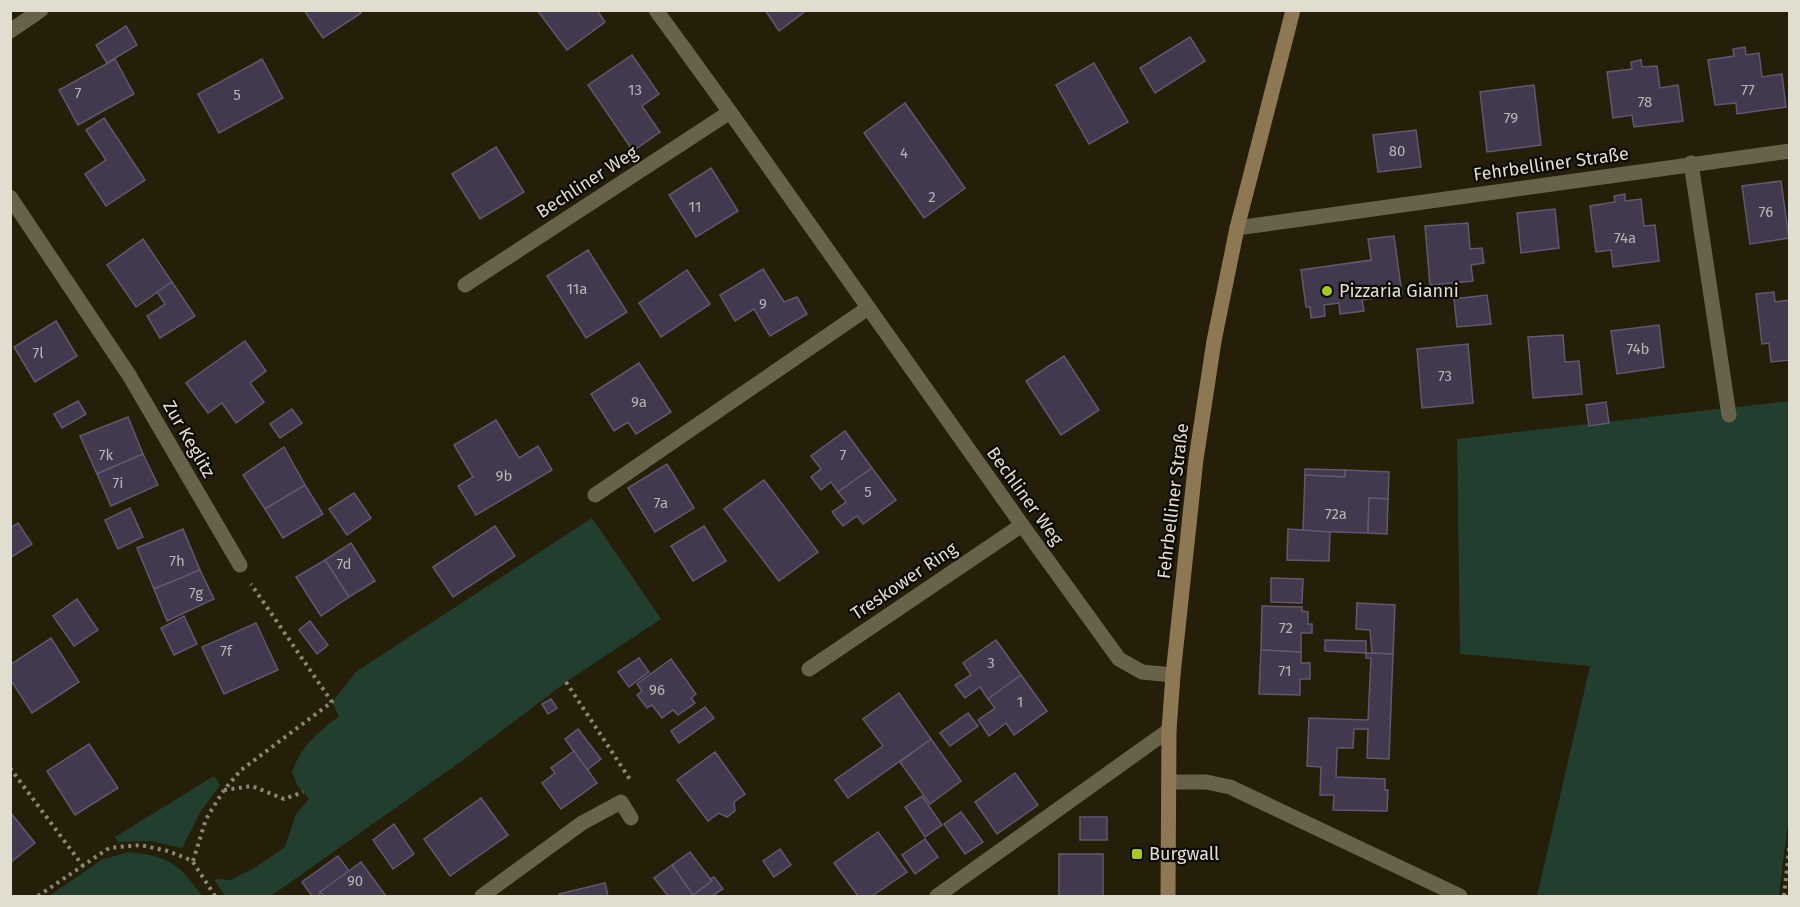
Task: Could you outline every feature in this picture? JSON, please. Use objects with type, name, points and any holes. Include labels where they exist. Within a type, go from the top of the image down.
[{"type":"main road","name":"Fehrbelliner Straße","points":[[1168,897],[1169,730],[1196,459],[1214,341],[1237,228],[1293,10]]},
{"type":"street","points":[[10,31],[40,10]]},
{"type":"street","name":"Bechliner Weg","points":[[656,10],[1119,659],[1142,672],[1173,675]]},
{"type":"street","name":"Bechliner Weg","points":[[465,285],[730,111]]},
{"type":"street","name":"Fehrbelliner Straße","points":[[1237,228],[1790,151]]},
{"type":"street","points":[[1691,163],[1729,416]]},
{"type":"street","name":"Zur Keglitz","points":[[10,197],[129,375],[240,565]]},
{"type":"street","points":[[595,495],[868,308]]},
{"type":"street","name":"Treskower Ring","points":[[809,669],[1022,525]]},
{"type":"street","points":[[937,897],[1169,730]]},
{"type":"street","points":[[1169,782],[1206,782],[1230,787],[1460,897]]},
{"type":"street","points":[[482,897],[582,823],[621,802],[631,818]]},
{"type":"path","points":[[193,861],[206,819],[224,790],[241,770],[332,702],[257,594],[240,565]]},
{"type":"path","points":[[566,682],[632,781],[621,802]]},
{"type":"path","points":[[10,768],[83,866]]},
{"type":"path","points":[[224,790],[252,786],[284,799],[303,792]]},
{"type":"path","points":[[1784,897],[1790,841]]},
{"type":"path","points":[[38,897],[109,848],[140,845],[168,851],[193,861],[215,897]]},
{"type":"green space","points":[[1789,401],[1790,806],[1779,896],[1537,896],[1590,666],[1460,654],[1457,439]]},
{"type":"green space","points":[[592,518],[661,619],[566,682],[466,758],[271,896],[225,896],[214,879],[231,880],[256,867],[285,847],[296,814],[309,799],[297,785],[292,772],[296,762],[317,734],[339,716],[332,702],[357,671]]},
{"type":"green space","points":[[214,776],[220,785],[201,811],[182,848],[150,841],[118,842],[115,837]]},
{"type":"green space","points":[[129,852],[164,859],[179,869],[202,896],[49,896],[103,859]]},
{"type":"building","points":[[304,10],[359,10],[361,13],[323,38]]},
{"type":"building","points":[[537,10],[597,10],[605,22],[567,50]]},
{"type":"building","points":[[765,10],[807,10],[779,31]]},
{"type":"building","points":[[126,26],[137,45],[107,63],[96,45]]},
{"type":"building","points":[[1190,37],[1205,61],[1155,93],[1140,68]]},
{"type":"building","points":[[1745,47],[1746,55],[1759,53],[1762,77],[1782,74],[1786,107],[1737,114],[1736,103],[1715,105],[1708,60],[1734,56],[1733,49]]},
{"type":"building","points":[[632,55],[659,94],[642,106],[660,132],[633,151],[588,85]]},
{"type":"building","points":[[115,59],[134,94],[78,125],[59,90]]},
{"type":"building","points":[[262,59],[283,98],[219,133],[198,94]]},
{"type":"building","points":[[1641,60],[1642,67],[1657,66],[1660,88],[1678,85],[1683,121],[1634,127],[1632,115],[1613,118],[1607,72],[1632,69],[1631,62]]},
{"type":"building","points":[[1094,63],[1128,122],[1089,144],[1056,85]]},
{"type":"building","points":[[1534,85],[1541,145],[1487,152],[1480,92]]},
{"type":"building","points":[[905,103],[965,188],[924,218],[864,133]]},
{"type":"building","points":[[104,118],[145,180],[106,206],[85,174],[106,160],[86,130]]},
{"type":"building","points":[[1416,130],[1421,167],[1378,172],[1373,135]]},
{"type":"building","points":[[496,147],[524,192],[480,219],[452,174]]},
{"type":"building","points":[[711,168],[738,211],[696,237],[669,195]]},
{"type":"building","points":[[1781,181],[1789,238],[1750,244],[1742,186]]},
{"type":"building","points":[[1625,194],[1625,201],[1641,199],[1644,226],[1655,225],[1659,261],[1613,267],[1611,250],[1596,252],[1590,206],[1615,202],[1614,196]]},
{"type":"building","points":[[1555,209],[1559,248],[1521,253],[1517,213]]},
{"type":"building","points":[[1468,223],[1470,249],[1482,248],[1484,263],[1471,265],[1473,281],[1430,285],[1425,226]]},
{"type":"building","points":[[1394,236],[1402,294],[1362,300],[1364,311],[1340,314],[1339,303],[1324,305],[1325,316],[1311,318],[1310,307],[1306,307],[1301,270],[1371,260],[1368,239]]},
{"type":"building","points":[[143,239],[172,282],[136,307],[107,265]]},
{"type":"building","points":[[588,250],[627,312],[586,338],[547,276]]},
{"type":"building","points":[[763,269],[784,302],[797,297],[807,314],[770,336],[754,309],[735,321],[720,295]]},
{"type":"building","points":[[687,270],[710,304],[661,337],[639,303]]},
{"type":"building","points":[[172,282],[195,316],[160,338],[147,316],[165,304],[157,292]]},
{"type":"building","points":[[1774,292],[1775,302],[1790,300],[1790,360],[1771,362],[1769,343],[1762,344],[1756,294]]},
{"type":"building","points":[[1487,295],[1491,324],[1457,327],[1454,299]]},
{"type":"building","points":[[56,321],[77,356],[35,382],[14,347]]},
{"type":"building","points":[[1659,325],[1664,367],[1617,374],[1611,331]]},
{"type":"building","points":[[1563,335],[1565,362],[1579,361],[1582,394],[1533,398],[1528,337]]},
{"type":"building","points":[[245,341],[266,371],[250,383],[264,402],[236,423],[222,403],[208,413],[186,383]]},
{"type":"building","points":[[1468,344],[1473,403],[1422,408],[1417,349]]},
{"type":"building","points":[[1064,356],[1099,410],[1061,435],[1026,381]]},
{"type":"building","points":[[639,363],[671,412],[636,434],[628,422],[614,431],[591,394]]},
{"type":"building","points":[[78,401],[86,414],[62,428],[54,414]]},
{"type":"building","points":[[1606,402],[1609,423],[1589,426],[1586,405]]},
{"type":"building","points":[[292,409],[302,423],[280,438],[270,424]]},
{"type":"building","points":[[128,417],[143,454],[97,474],[80,436]]},
{"type":"building","points":[[496,420],[519,458],[538,446],[552,470],[476,515],[458,486],[473,477],[454,445]]},
{"type":"building","points":[[845,431],[872,468],[838,492],[831,482],[821,490],[811,477],[821,469],[811,456]]},
{"type":"building","points":[[284,447],[305,485],[265,509],[243,475]]},
{"type":"building","points":[[143,454],[158,485],[111,506],[97,474]]},
{"type":"building","points":[[667,464],[694,508],[655,532],[628,488]]},
{"type":"building","points":[[872,468],[896,500],[863,524],[857,516],[843,526],[832,512],[846,502],[838,492]]},
{"type":"building","points":[[1305,469],[1345,470],[1345,477],[1305,475]]},
{"type":"building","points":[[1345,470],[1389,472],[1388,499],[1369,498],[1368,533],[1303,531],[1305,475],[1345,477]]},
{"type":"building","points":[[764,480],[818,552],[779,581],[724,509]]},
{"type":"building","points":[[305,485],[323,514],[283,538],[265,509]]},
{"type":"building","points":[[354,493],[371,518],[347,535],[329,509]]},
{"type":"building","points":[[1369,498],[1388,499],[1387,534],[1368,533]]},
{"type":"building","points":[[130,508],[143,537],[118,549],[105,520]]},
{"type":"building","points":[[18,523],[32,544],[10,558],[10,528]]},
{"type":"building","points":[[495,526],[515,556],[453,597],[433,567]]},
{"type":"building","points":[[704,526],[726,561],[693,581],[671,546]]},
{"type":"building","points":[[183,529],[200,570],[154,589],[137,548]]},
{"type":"building","points":[[1288,529],[1330,532],[1329,561],[1287,560]]},
{"type":"building","points":[[351,543],[375,581],[349,597],[325,560]]},
{"type":"building","points":[[325,560],[349,597],[321,616],[296,577]]},
{"type":"building","points":[[200,570],[214,599],[167,621],[154,589]]},
{"type":"building","points":[[1271,578],[1303,579],[1302,603],[1271,602]]},
{"type":"building","points":[[77,599],[98,630],[74,646],[53,616]]},
{"type":"building","points":[[1357,603],[1395,605],[1393,654],[1372,653],[1370,630],[1356,629]]},
{"type":"building","points":[[1262,606],[1302,607],[1302,611],[1308,612],[1308,624],[1312,624],[1312,633],[1301,633],[1301,652],[1261,650]]},
{"type":"building","points":[[184,616],[197,644],[174,655],[161,628]]},
{"type":"building","points":[[310,621],[328,645],[317,654],[299,630]]},
{"type":"building","points":[[256,623],[278,670],[224,694],[202,647]]},
{"type":"building","points":[[51,638],[79,682],[32,713],[10,679],[10,665]]},
{"type":"building","points":[[996,640],[1021,675],[988,699],[980,687],[965,698],[955,685],[971,675],[963,663]]},
{"type":"building","points":[[1325,640],[1366,641],[1366,653],[1325,651]]},
{"type":"building","points":[[1261,650],[1301,652],[1301,663],[1310,663],[1310,679],[1300,679],[1300,695],[1259,694]]},
{"type":"building","points":[[1366,653],[1393,654],[1389,759],[1367,758],[1368,729],[1354,729],[1353,748],[1337,748],[1336,777],[1385,779],[1385,790],[1388,790],[1387,811],[1333,810],[1334,795],[1320,795],[1321,767],[1307,766],[1309,718],[1368,720],[1371,658],[1366,658]]},
{"type":"building","points":[[639,658],[649,672],[629,687],[618,672]]},
{"type":"building","points":[[671,659],[696,694],[691,698],[695,703],[678,715],[673,710],[662,718],[652,705],[647,708],[637,695],[642,691],[637,684]]},
{"type":"building","points":[[1021,675],[1047,711],[1014,735],[1006,723],[989,736],[978,720],[995,708],[988,699]]},
{"type":"building","points":[[899,693],[931,739],[848,798],[835,780],[883,746],[863,719]]},
{"type":"building","points":[[551,699],[557,708],[548,714],[542,704]]},
{"type":"building","points":[[705,707],[714,718],[679,743],[671,731]]},
{"type":"building","points":[[968,713],[978,726],[950,746],[940,733]]},
{"type":"building","points":[[578,729],[601,759],[587,770],[565,739]]},
{"type":"building","points":[[931,739],[961,781],[930,804],[900,762]]},
{"type":"building","points":[[89,744],[118,788],[75,815],[47,771]]},
{"type":"building","points":[[574,751],[597,783],[561,809],[542,783],[555,773],[551,768]]},
{"type":"building","points":[[715,752],[745,794],[734,802],[735,811],[727,817],[719,813],[708,821],[677,780]]},
{"type":"building","points":[[1015,773],[1038,805],[997,834],[975,802]]},
{"type":"building","points":[[922,796],[942,825],[925,837],[905,807]]},
{"type":"building","points":[[481,798],[508,835],[450,876],[424,839]]},
{"type":"building","points":[[10,812],[35,843],[10,863]]},
{"type":"building","points":[[961,812],[983,842],[965,854],[944,824]]},
{"type":"building","points":[[1080,817],[1107,817],[1107,840],[1080,840]]},
{"type":"building","points":[[394,824],[414,854],[393,869],[373,840]]},
{"type":"building","points":[[878,832],[907,872],[872,896],[858,896],[834,863]]},
{"type":"building","points":[[925,839],[938,857],[915,874],[902,855]]},
{"type":"building","points":[[780,849],[791,865],[774,877],[763,861]]},
{"type":"building","points":[[690,852],[712,881],[693,895],[672,865]]},
{"type":"building","points":[[1059,854],[1103,854],[1103,896],[1059,896]]},
{"type":"building","points":[[338,856],[349,871],[317,896],[312,896],[302,882]]},
{"type":"building","points":[[361,862],[386,896],[324,896],[320,892]]},
{"type":"building","points":[[672,865],[694,896],[668,896],[654,878]]},
{"type":"building","points":[[714,877],[723,889],[712,896],[693,895],[712,881],[710,879]]},
{"type":"building","points":[[605,883],[608,896],[560,896],[559,894]]},
{"type":"place","name":"Pizzaria Gianni","points":[[1327,291]]},
{"type":"place","name":"Burgwall","points":[[1137,854]]}]
